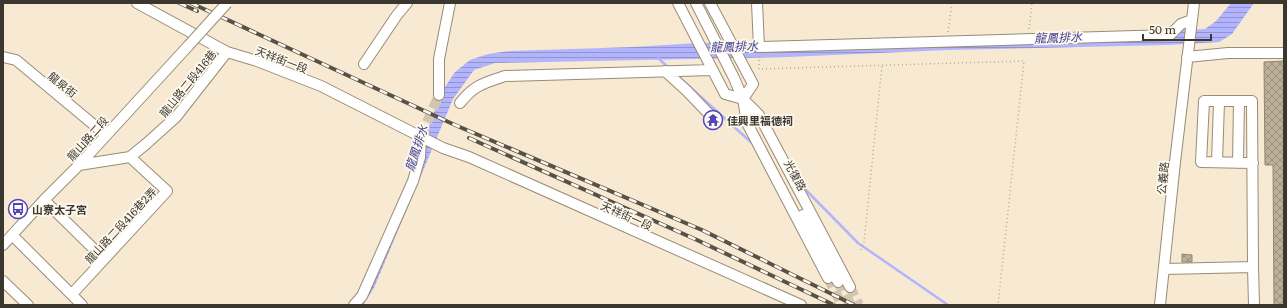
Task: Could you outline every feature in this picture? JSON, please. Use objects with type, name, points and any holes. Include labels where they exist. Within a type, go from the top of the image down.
[{"type":"street","name":"天祥街一段","points":[[136,3],[227,52],[321,86],[444,148],[469,157],[801,305]]},
{"type":"street","name":"龍山路二段","points":[[3,245],[44,200],[79,165],[227,3]]},
{"type":"street","points":[[364,64],[396,15],[408,3]]},
{"type":"street","points":[[439,95],[439,59],[450,3]]},
{"type":"street","points":[[678,3],[725,94],[743,99],[759,115],[850,287]]},
{"type":"street","name":"光復路","points":[[696,3],[743,99],[838,282]]},
{"type":"street","points":[[710,3],[752,84],[743,99],[747,123],[828,278]]},
{"type":"street","points":[[757,3],[759,47],[1170,35],[1181,24],[1192,22],[1194,3]]},
{"type":"street","name":"公義路","points":[[1160,305],[1192,22]]},
{"type":"street","name":"龍山路二段416巷","points":[[130,157],[176,117],[227,52]]},
{"type":"street","points":[[1188,56],[1228,53],[1284,53]]},
{"type":"street","name":"龍泉街","points":[[3,57],[16,60],[106,135]]},
{"type":"street","points":[[460,104],[468,93],[479,85],[505,76],[665,71],[711,67]]},
{"type":"street","points":[[665,71],[710,115]]},
{"type":"street","points":[[1238,162],[1239,101]]},
{"type":"street","points":[[1253,163],[1201,162],[1204,102],[1252,101],[1253,163],[1253,267],[1254,305]]},
{"type":"street","points":[[1218,162],[1219,102]]},
{"type":"street","points":[[354,305],[362,296],[413,181],[420,157],[421,136]]},
{"type":"street","points":[[79,165],[130,157]]},
{"type":"street","name":"龍山路二段416巷2弄","points":[[72,294],[167,192],[130,157]]},
{"type":"street","points":[[44,200],[104,259]]},
{"type":"street","points":[[12,235],[82,305]]},
{"type":"street","points":[[1164,269],[1253,267]]},
{"type":"street","points":[[3,281],[28,305]]},
{"type":"path","points":[[947,42],[952,3]]},
{"type":"path","points":[[1027,39],[1032,3]]},
{"type":"path","points":[[759,51],[759,69],[1024,61],[998,305]]},
{"type":"path","points":[[861,250],[864,242],[882,65]]},
{"type":"water","name":"龍鳳排水","points":[[1231,3],[1254,3],[1232,34],[1219,42],[1167,45],[948,50],[788,57],[495,63],[474,70],[453,99],[374,288],[363,305],[351,305],[362,291],[407,186],[441,93],[455,72],[470,60],[488,54],[509,51],[633,47],[697,43],[947,42],[1205,29],[1216,21]]},
{"type":"building","points":[[1284,61],[1284,305],[1274,305],[1273,165],[1265,165],[1264,62]]},
{"type":"building","points":[[1182,254],[1192,255],[1192,262],[1182,262]]},
{"type":"waterway","points":[[658,58],[669,68]]},
{"type":"waterway","points":[[680,78],[753,144]]},
{"type":"waterway","points":[[802,186],[858,243],[948,305]]},
{"type":"tunnel","points":[[421,136],[439,95]]},
{"type":"tunnel","points":[[828,278],[842,305]]},
{"type":"tunnel","points":[[838,282],[851,305]]},
{"type":"tunnel","points":[[850,287],[859,305]]},
{"type":"railway","points":[[179,3],[197,11]]},
{"type":"railway","points":[[191,3],[455,125],[702,230],[854,305]]},
{"type":"railway","points":[[469,138],[697,240],[834,305]]},
{"type":"place","name":"佳興里福德祠","points":[[713,120]]},
{"type":"place","name":"山寮太子宮","points":[[18,209]]}]
